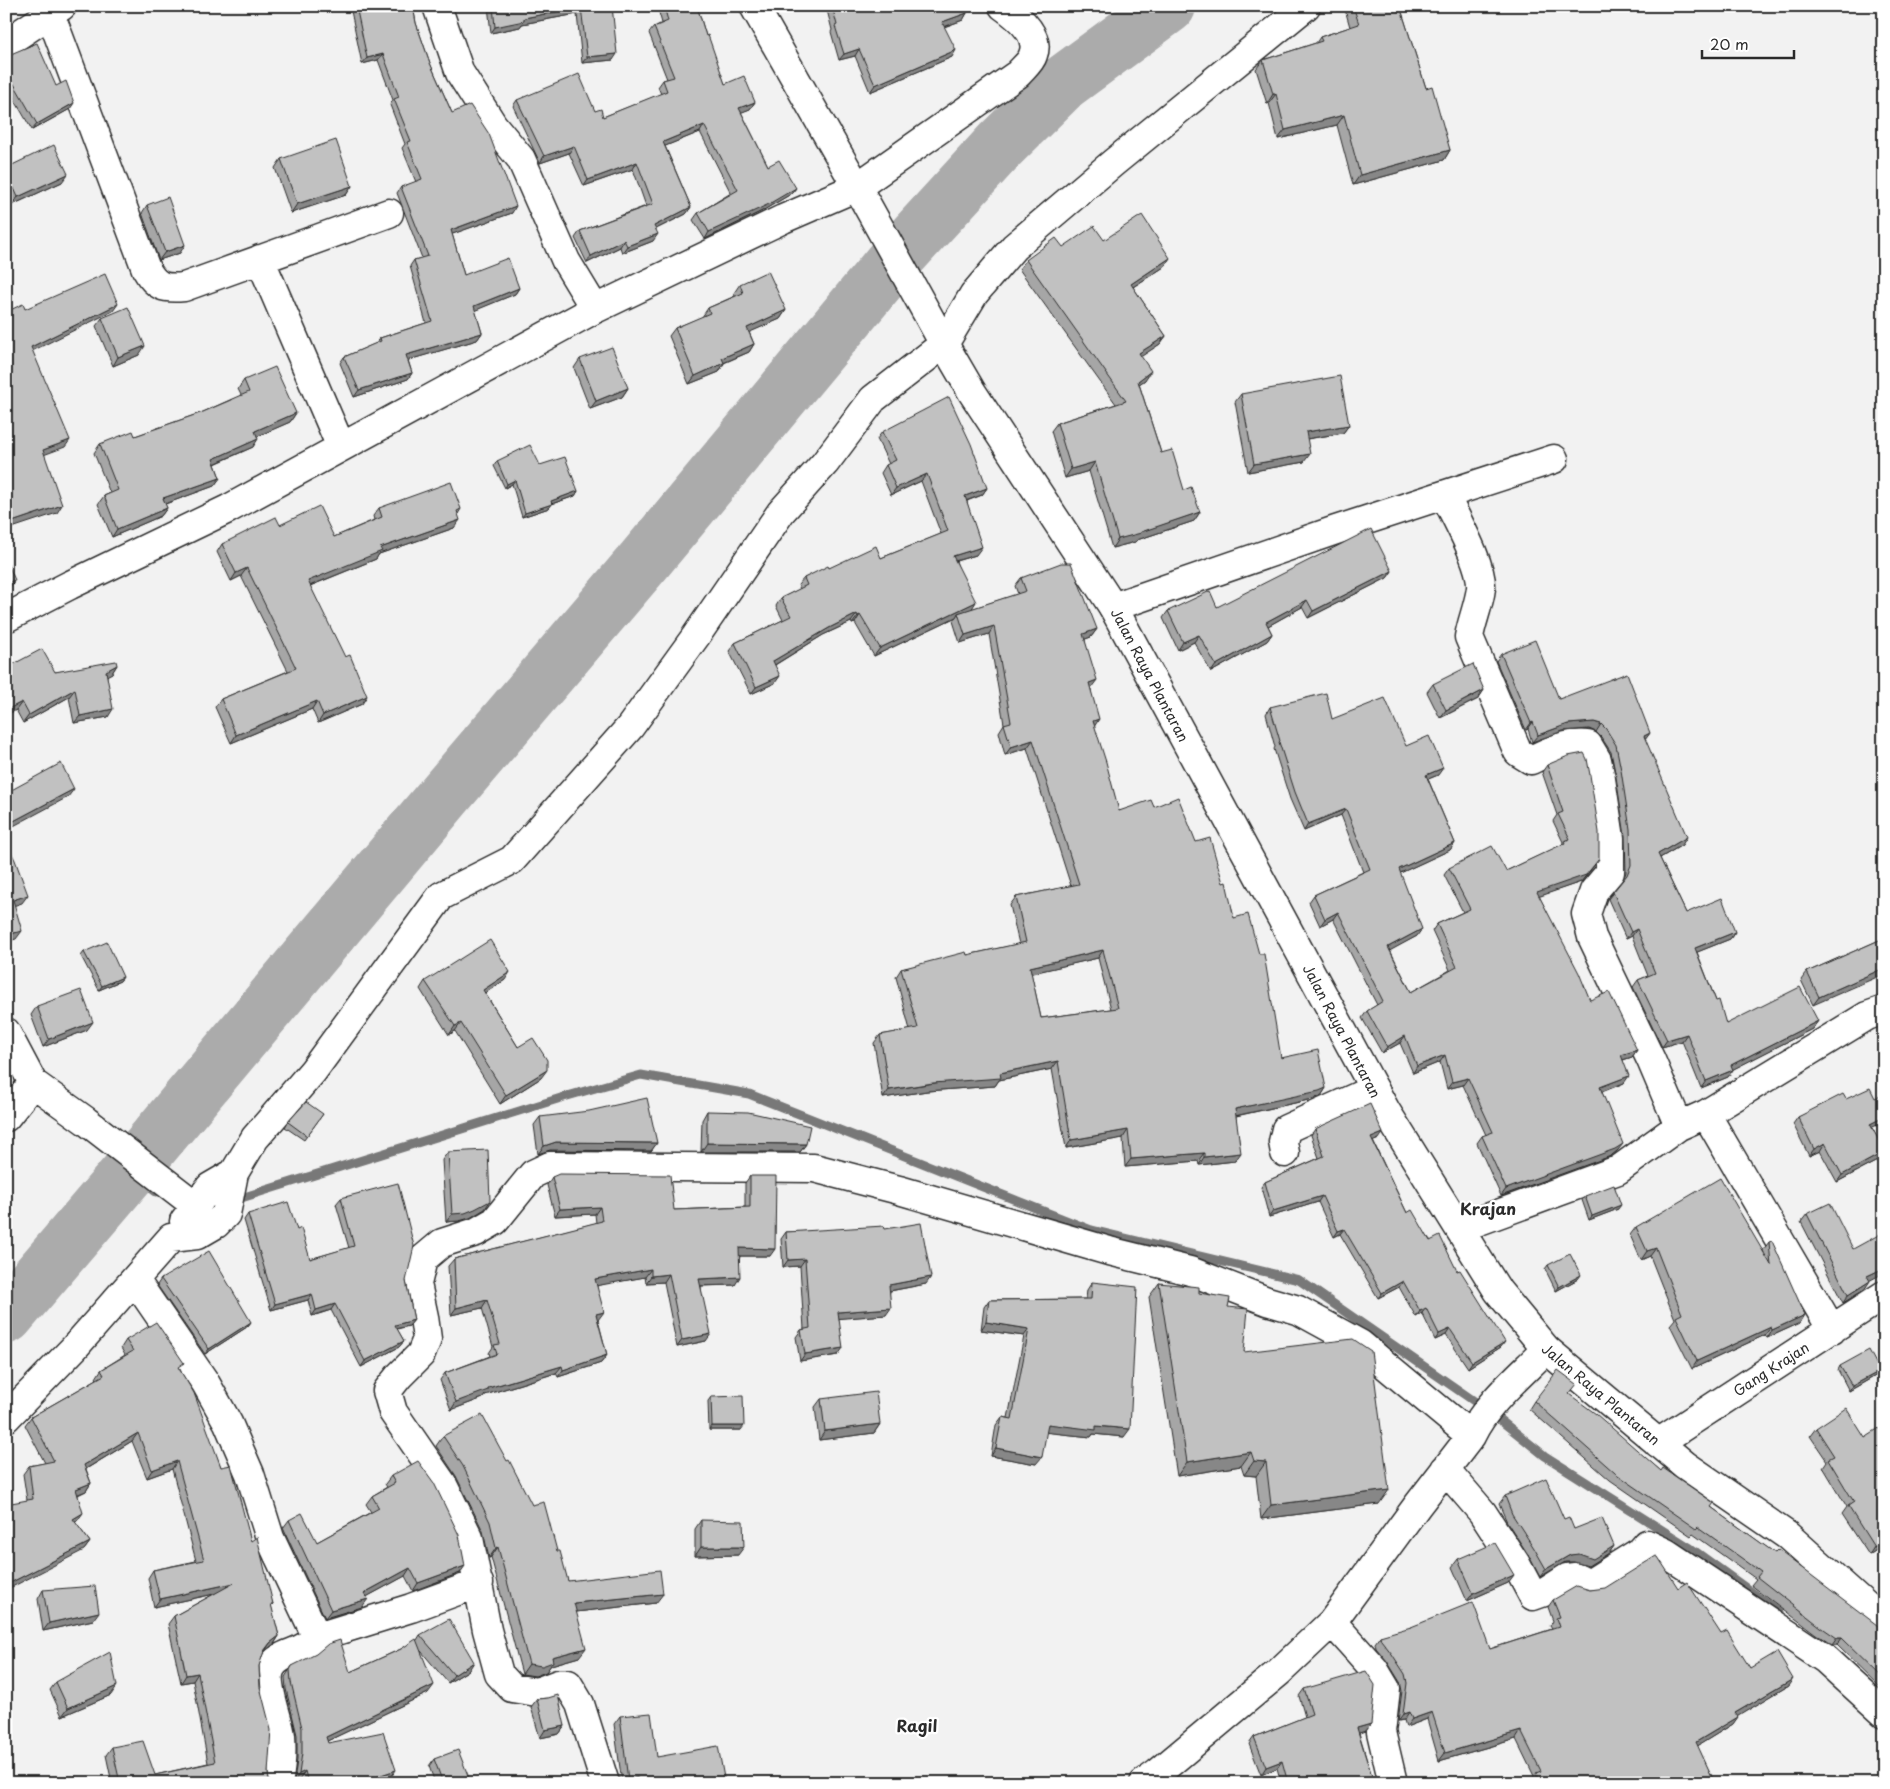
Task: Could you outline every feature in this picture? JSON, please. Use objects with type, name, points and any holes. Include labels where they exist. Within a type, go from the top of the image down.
[{"type":"street","points":[[437,6],[460,73],[493,125],[520,159],[566,261],[596,309]]},
{"type":"street","name":"Jalan Raya Plantaran","points":[[754,6],[972,392],[1113,607],[1374,1090],[1498,1291],[1546,1349],[1685,1465],[1788,1536],[1884,1622]]},
{"type":"street","points":[[6,618],[228,509],[596,309],[783,219],[862,197],[1018,74],[1032,58],[1035,47],[1031,34],[1003,6]]},
{"type":"street","points":[[6,1032],[33,1083],[86,1121],[184,1214],[197,1235],[216,1224],[226,1214],[230,1193],[255,1138],[313,1071],[441,896],[512,860],[630,727],[696,636],[781,512],[826,463],[872,399],[939,336],[1014,248],[1113,163],[1306,6]]},
{"type":"street","points":[[6,43],[53,8],[146,269],[151,278],[158,284],[168,288],[184,287],[389,213]]},
{"type":"street","points":[[260,259],[341,447]]},
{"type":"street","points":[[1113,607],[1336,530],[1554,459]]},
{"type":"street","points":[[1445,495],[1476,562],[1481,586],[1477,609],[1471,621],[1468,636],[1518,752],[1530,760],[1559,747],[1575,743],[1588,745],[1597,760],[1610,838],[1610,872],[1594,891],[1586,914],[1592,938],[1651,1060],[1679,1126]]},
{"type":"street","points":[[1460,1228],[1618,1170],[1679,1126],[1706,1114],[1867,1016],[1884,1010]]},
{"type":"street","points":[[6,1117],[33,1083]]},
{"type":"street","points":[[1285,1152],[1283,1134],[1286,1129],[1374,1090]]},
{"type":"street","points":[[1706,1114],[1832,1330]]},
{"type":"street","points":[[605,1783],[580,1704],[568,1684],[558,1684],[537,1692],[512,1688],[499,1674],[487,1630],[469,1538],[442,1483],[393,1412],[387,1391],[421,1354],[427,1339],[417,1284],[423,1260],[442,1243],[476,1232],[495,1221],[533,1174],[550,1166],[814,1168],[899,1190],[1109,1251],[1190,1271],[1267,1301],[1298,1310],[1360,1344],[1473,1431]]},
{"type":"street","points":[[6,1418],[74,1348],[135,1280],[184,1214],[210,1187],[230,1193]]},
{"type":"street","points":[[135,1280],[205,1382],[228,1422],[250,1474],[270,1538],[314,1631],[314,1638]]},
{"type":"street","name":"Gang Krajan","points":[[1658,1442],[1884,1295]]},
{"type":"street","points":[[1144,1783],[1279,1672],[1332,1622],[1493,1402],[1546,1349]]},
{"type":"street","points":[[1445,1469],[1482,1512],[1516,1564],[1533,1596],[1547,1591],[1567,1578],[1575,1577],[1585,1582],[1592,1582],[1641,1551],[1647,1544],[1666,1553],[1825,1659],[1884,1713]]},
{"type":"street","points":[[278,1783],[281,1737],[269,1682],[270,1669],[276,1660],[304,1648],[314,1638],[411,1608],[479,1583]]},
{"type":"street","points":[[1332,1622],[1374,1669],[1386,1689],[1381,1732],[1393,1783]]},
{"type":"building","points":[[356,6],[413,6],[416,23],[430,63],[452,113],[470,105],[489,134],[516,206],[451,230],[464,275],[508,258],[519,288],[474,306],[482,333],[406,355],[412,373],[359,390],[344,357],[381,341],[380,338],[432,321],[414,260],[428,256],[401,187],[422,179],[407,142],[411,141],[394,99],[399,97],[383,54],[367,58]]},
{"type":"building","points":[[493,6],[612,6],[617,54],[587,57],[581,7],[524,18],[524,21],[495,27]]},
{"type":"building","points":[[664,6],[697,6],[706,36],[708,35],[725,84],[744,76],[755,102],[739,108],[768,166],[779,160],[796,188],[767,205],[709,232],[698,213],[738,190],[704,125],[663,142],[691,207],[654,226],[658,234],[627,246],[624,240],[591,256],[580,231],[653,204],[637,162],[588,180],[574,146],[544,156],[517,100],[579,74],[595,111],[601,109],[603,117],[667,91],[663,80],[674,77],[654,27],[668,21]]},
{"type":"building","points":[[832,6],[965,6],[967,13],[942,22],[956,50],[875,85],[859,49],[844,54],[835,26],[837,25]]},
{"type":"building","points":[[1353,6],[1400,6],[1426,88],[1432,86],[1450,150],[1360,175],[1344,115],[1285,130],[1276,94],[1273,94],[1263,60],[1322,41],[1320,37],[1359,24]]},
{"type":"building","points":[[37,43],[56,86],[66,81],[74,103],[37,124],[6,70],[6,56]]},
{"type":"building","points":[[336,140],[352,186],[297,204],[281,159]]},
{"type":"building","points":[[54,145],[68,174],[18,197],[6,168]]},
{"type":"building","points":[[168,197],[185,245],[165,252],[147,205]]},
{"type":"building","points":[[1142,215],[1170,258],[1131,284],[1166,336],[1139,353],[1151,371],[1138,381],[1161,453],[1172,450],[1184,490],[1191,487],[1200,512],[1118,539],[1095,462],[1071,469],[1057,423],[1126,401],[1026,260],[1056,238],[1063,247],[1094,226],[1104,240]]},
{"type":"building","points":[[768,271],[786,310],[747,328],[754,344],[722,358],[724,363],[695,376],[675,328],[710,313],[708,308],[743,293],[740,284]]},
{"type":"building","points":[[105,274],[118,304],[31,347],[70,440],[43,450],[62,505],[6,524],[6,312],[23,304],[25,309]]},
{"type":"building","points":[[128,307],[145,346],[118,357],[102,318]]},
{"type":"building","points":[[612,347],[628,388],[596,401],[580,359]]},
{"type":"building","points":[[275,367],[296,413],[255,431],[258,439],[213,459],[220,478],[163,498],[167,508],[117,529],[104,496],[118,490],[100,444],[133,431],[135,436],[203,412],[249,392],[244,380]]},
{"type":"building","points":[[1340,376],[1349,425],[1306,432],[1310,454],[1254,464],[1241,394]]},
{"type":"building","points":[[949,397],[971,444],[987,488],[965,496],[982,547],[953,556],[976,602],[880,648],[860,615],[858,616],[857,614],[773,661],[780,676],[756,687],[735,643],[791,616],[781,598],[807,585],[804,578],[876,546],[881,558],[948,531],[927,474],[896,488],[886,465],[896,460],[882,432]]},
{"type":"building","points":[[530,445],[540,465],[565,457],[578,491],[551,501],[552,504],[525,513],[515,480],[507,484],[497,461]]},
{"type":"building","points":[[451,482],[461,509],[457,511],[460,520],[380,548],[382,551],[308,581],[345,657],[350,655],[367,696],[323,715],[317,701],[236,735],[221,699],[296,668],[247,568],[236,573],[222,544],[276,517],[280,525],[319,506],[334,537],[382,517],[379,508]]},
{"type":"building","points":[[1371,529],[1392,571],[1313,611],[1307,600],[1266,622],[1272,634],[1216,665],[1199,635],[1183,642],[1168,611],[1210,591],[1217,607]]},
{"type":"building","points":[[6,560],[15,580],[6,583]]},
{"type":"building","points":[[1061,563],[1071,563],[1097,629],[1083,634],[1097,680],[1089,683],[1099,719],[1093,721],[1119,811],[1151,800],[1154,807],[1178,797],[1196,842],[1210,838],[1223,883],[1226,882],[1234,918],[1248,914],[1259,954],[1264,954],[1281,1058],[1318,1050],[1326,1088],[1235,1109],[1241,1153],[1204,1157],[1204,1153],[1131,1159],[1128,1130],[1071,1140],[1058,1061],[1000,1073],[1001,1078],[933,1083],[889,1090],[880,1035],[918,1028],[901,969],[966,952],[967,955],[1026,942],[1016,897],[1079,884],[1033,740],[1011,747],[1004,724],[1011,722],[994,626],[965,635],[958,613],[1026,591],[1021,578]],"holes":[[[1103,950],[1118,1008],[1041,1018],[1030,967]]]},
{"type":"building","points":[[1535,640],[1559,699],[1627,673],[1650,733],[1644,736],[1687,837],[1658,854],[1686,913],[1722,898],[1735,932],[1695,948],[1716,1001],[1719,1000],[1726,1024],[1800,987],[1818,1021],[1731,1065],[1733,1070],[1706,1081],[1687,1034],[1667,1040],[1638,980],[1655,973],[1637,929],[1631,932],[1613,892],[1627,875],[1631,865],[1630,829],[1616,745],[1606,729],[1601,724],[1594,722],[1568,724],[1538,735],[1501,654]]},
{"type":"building","points":[[42,649],[55,672],[116,661],[117,665],[106,671],[113,709],[80,716],[75,689],[29,715],[22,702],[6,710],[6,668]]},
{"type":"building","points":[[1473,664],[1484,690],[1446,710],[1433,684]]},
{"type":"building","points":[[1326,693],[1332,719],[1385,698],[1406,746],[1429,736],[1443,768],[1426,775],[1455,843],[1399,869],[1422,929],[1388,947],[1411,992],[1457,967],[1437,924],[1470,909],[1449,868],[1492,846],[1506,871],[1570,839],[1558,814],[1563,812],[1547,765],[1568,756],[1584,753],[1587,759],[1599,832],[1599,859],[1586,875],[1537,892],[1579,973],[1590,1000],[1609,992],[1637,1050],[1621,1055],[1629,1076],[1600,1087],[1623,1144],[1615,1149],[1506,1189],[1482,1136],[1493,1132],[1468,1078],[1452,1082],[1445,1055],[1417,1066],[1405,1036],[1387,1047],[1367,1011],[1383,1001],[1338,912],[1325,919],[1314,895],[1370,869],[1346,809],[1308,824],[1295,792],[1270,707]]},
{"type":"building","points":[[61,763],[74,789],[6,825],[6,793]]},
{"type":"building","points":[[6,842],[28,895],[13,900],[22,931],[6,935]]},
{"type":"building","points":[[1884,938],[1884,968],[1819,997],[1807,972]]},
{"type":"building","points":[[490,940],[510,972],[483,990],[518,1047],[533,1038],[547,1060],[547,1070],[506,1095],[461,1023],[455,1026],[425,981]]},
{"type":"building","points":[[107,942],[123,977],[102,986],[84,952]]},
{"type":"building","points":[[81,990],[93,1022],[49,1039],[37,1006]]},
{"type":"building","points":[[1870,1088],[1875,1098],[1884,1094],[1884,1117],[1870,1124],[1884,1152],[1842,1175],[1825,1143],[1814,1149],[1798,1117],[1843,1094],[1846,1099]]},
{"type":"building","points":[[647,1098],[657,1143],[556,1142],[544,1146],[540,1117],[589,1111]]},
{"type":"building","points":[[306,1102],[323,1114],[307,1136],[288,1122]]},
{"type":"building","points":[[1370,1104],[1383,1133],[1371,1138],[1407,1213],[1412,1210],[1430,1241],[1440,1236],[1457,1271],[1460,1270],[1505,1342],[1472,1362],[1450,1329],[1439,1334],[1426,1308],[1420,1311],[1403,1281],[1382,1293],[1344,1229],[1338,1231],[1322,1196],[1273,1211],[1265,1182],[1324,1156],[1315,1129]]},
{"type":"building","points":[[707,1111],[748,1112],[810,1126],[806,1144],[707,1143]]},
{"type":"building","points":[[488,1150],[490,1201],[465,1213],[452,1214],[448,1152]]},
{"type":"building","points":[[559,1174],[670,1175],[674,1210],[750,1207],[750,1176],[776,1176],[775,1249],[739,1248],[740,1277],[699,1279],[711,1334],[682,1340],[669,1274],[651,1276],[651,1269],[595,1279],[604,1312],[596,1314],[607,1355],[563,1370],[562,1366],[488,1388],[488,1390],[456,1402],[445,1373],[497,1354],[494,1345],[500,1344],[487,1300],[456,1308],[454,1259],[602,1221],[600,1207],[560,1209],[552,1177]]},
{"type":"building","points":[[1720,1178],[1771,1265],[1769,1242],[1772,1241],[1805,1315],[1772,1330],[1771,1327],[1697,1361],[1676,1317],[1682,1314],[1656,1248],[1647,1251],[1636,1227]]},
{"type":"building","points":[[398,1183],[414,1246],[406,1281],[414,1320],[395,1325],[404,1341],[365,1361],[335,1304],[316,1310],[312,1294],[275,1304],[248,1214],[288,1202],[297,1230],[301,1228],[310,1259],[354,1246],[341,1198]]},
{"type":"building","points":[[1614,1185],[1621,1205],[1592,1216],[1585,1196]]},
{"type":"building","points":[[1830,1203],[1853,1249],[1884,1232],[1884,1268],[1867,1276],[1870,1281],[1848,1295],[1807,1214]]},
{"type":"building","points":[[921,1223],[931,1277],[889,1285],[891,1308],[838,1312],[843,1348],[805,1354],[801,1330],[810,1328],[805,1259],[788,1260],[786,1232],[884,1226],[885,1229]]},
{"type":"building","points":[[209,1251],[251,1322],[209,1349],[161,1279]]},
{"type":"building","points":[[1570,1254],[1581,1275],[1559,1287],[1548,1265]]},
{"type":"building","points":[[1092,1282],[1137,1287],[1130,1429],[1096,1426],[1096,1430],[1048,1424],[1042,1457],[996,1448],[1002,1417],[1012,1419],[1029,1329],[986,1322],[989,1300],[1091,1299]]},
{"type":"building","points":[[1159,1283],[1199,1287],[1199,1293],[1230,1298],[1228,1307],[1248,1309],[1244,1352],[1353,1339],[1371,1351],[1389,1490],[1271,1505],[1266,1462],[1254,1461],[1251,1452],[1187,1462]]},
{"type":"building","points":[[156,1322],[184,1363],[178,1367],[194,1393],[221,1467],[231,1465],[251,1541],[257,1537],[279,1636],[264,1651],[259,1666],[260,1687],[271,1730],[268,1773],[271,1783],[120,1783],[112,1747],[143,1741],[155,1775],[215,1762],[198,1673],[186,1675],[174,1616],[234,1583],[160,1599],[153,1570],[204,1560],[177,1461],[152,1470],[138,1433],[84,1465],[91,1483],[76,1489],[83,1513],[73,1519],[90,1542],[6,1585],[6,1504],[33,1499],[29,1466],[54,1461],[31,1417],[104,1375],[101,1370],[133,1351],[126,1340]]},
{"type":"building","points":[[1869,1350],[1880,1371],[1852,1386],[1840,1366]]},
{"type":"building","points":[[1558,1370],[1577,1384],[1569,1394],[1596,1414],[1661,1471],[1663,1468],[1714,1503],[1711,1507],[1775,1553],[1778,1550],[1877,1625],[1884,1632],[1884,1679],[1842,1638],[1837,1638],[1821,1627],[1757,1577],[1761,1572],[1698,1527],[1696,1529],[1615,1473],[1534,1401]]},
{"type":"building","points":[[876,1392],[880,1424],[825,1431],[821,1399]]},
{"type":"building","points":[[743,1396],[744,1426],[712,1426],[711,1397]]},
{"type":"building","points":[[1846,1408],[1865,1438],[1884,1426],[1884,1541],[1874,1547],[1848,1506],[1854,1502],[1828,1459],[1834,1456],[1816,1428]]},
{"type":"building","points":[[482,1415],[507,1461],[509,1460],[532,1505],[544,1502],[557,1551],[560,1551],[568,1581],[660,1570],[663,1594],[574,1603],[586,1648],[552,1657],[553,1662],[542,1666],[529,1664],[490,1522],[463,1466],[443,1436]]},
{"type":"building","points":[[418,1461],[434,1483],[459,1535],[465,1566],[418,1583],[410,1568],[364,1593],[368,1599],[331,1610],[289,1520],[302,1513],[317,1542],[379,1508],[372,1496],[395,1483],[391,1476]]},
{"type":"building","points":[[1546,1478],[1564,1519],[1569,1517],[1574,1529],[1602,1518],[1614,1546],[1593,1559],[1579,1554],[1570,1555],[1546,1569],[1512,1514],[1505,1496]]},
{"type":"building","points":[[701,1520],[743,1521],[744,1547],[701,1547]]},
{"type":"building","points":[[1495,1543],[1514,1575],[1473,1593],[1458,1559]]},
{"type":"building","points":[[1656,1556],[1678,1588],[1687,1582],[1721,1634],[1727,1631],[1750,1668],[1777,1652],[1793,1679],[1735,1713],[1738,1717],[1696,1742],[1714,1781],[1709,1783],[1524,1783],[1538,1779],[1536,1773],[1541,1771],[1521,1731],[1445,1753],[1432,1712],[1412,1719],[1409,1712],[1403,1714],[1407,1683],[1405,1674],[1380,1636],[1411,1627],[1473,1602],[1490,1649],[1559,1627],[1556,1618],[1560,1617],[1553,1600],[1577,1586],[1590,1590],[1605,1588]]},
{"type":"building","points":[[95,1586],[99,1612],[49,1623],[43,1590]]},
{"type":"building","points":[[449,1619],[474,1662],[454,1675],[420,1635]]},
{"type":"building","points":[[416,1639],[434,1685],[326,1737],[328,1743],[383,1732],[396,1770],[378,1776],[380,1783],[308,1783],[305,1771],[299,1774],[302,1753],[302,1728],[291,1682],[290,1670],[292,1666],[316,1654],[328,1644],[340,1640],[350,1672],[401,1649]]},
{"type":"building","points":[[110,1652],[117,1686],[68,1708],[56,1682]]},
{"type":"building","points":[[1366,1671],[1375,1685],[1371,1724],[1357,1728],[1374,1783],[1288,1783],[1282,1761],[1266,1767],[1254,1737],[1312,1714],[1304,1689]]},
{"type":"building","points":[[558,1695],[565,1726],[545,1730],[537,1699]]},
{"type":"building","points":[[651,1713],[657,1757],[718,1746],[725,1783],[638,1783],[637,1777],[628,1780],[620,1716]]},
{"type":"building","points":[[458,1750],[471,1783],[443,1783],[434,1759]]},
{"type":"waterway","points":[[6,1316],[644,561],[891,264],[1000,145],[1063,83],[1168,6]]},
{"type":"waterway","points":[[203,1215],[209,1208],[564,1097],[641,1075],[749,1094],[1091,1230],[1299,1280],[1490,1412],[1545,1456],[1689,1547],[1779,1612]]},
{"type":"waterway","points":[[129,1172],[156,1192]]},
{"type":"district","name":"Krajan","points":[[1488,1208]]},
{"type":"district","name":"Ragil","points":[[917,1725]]}]
